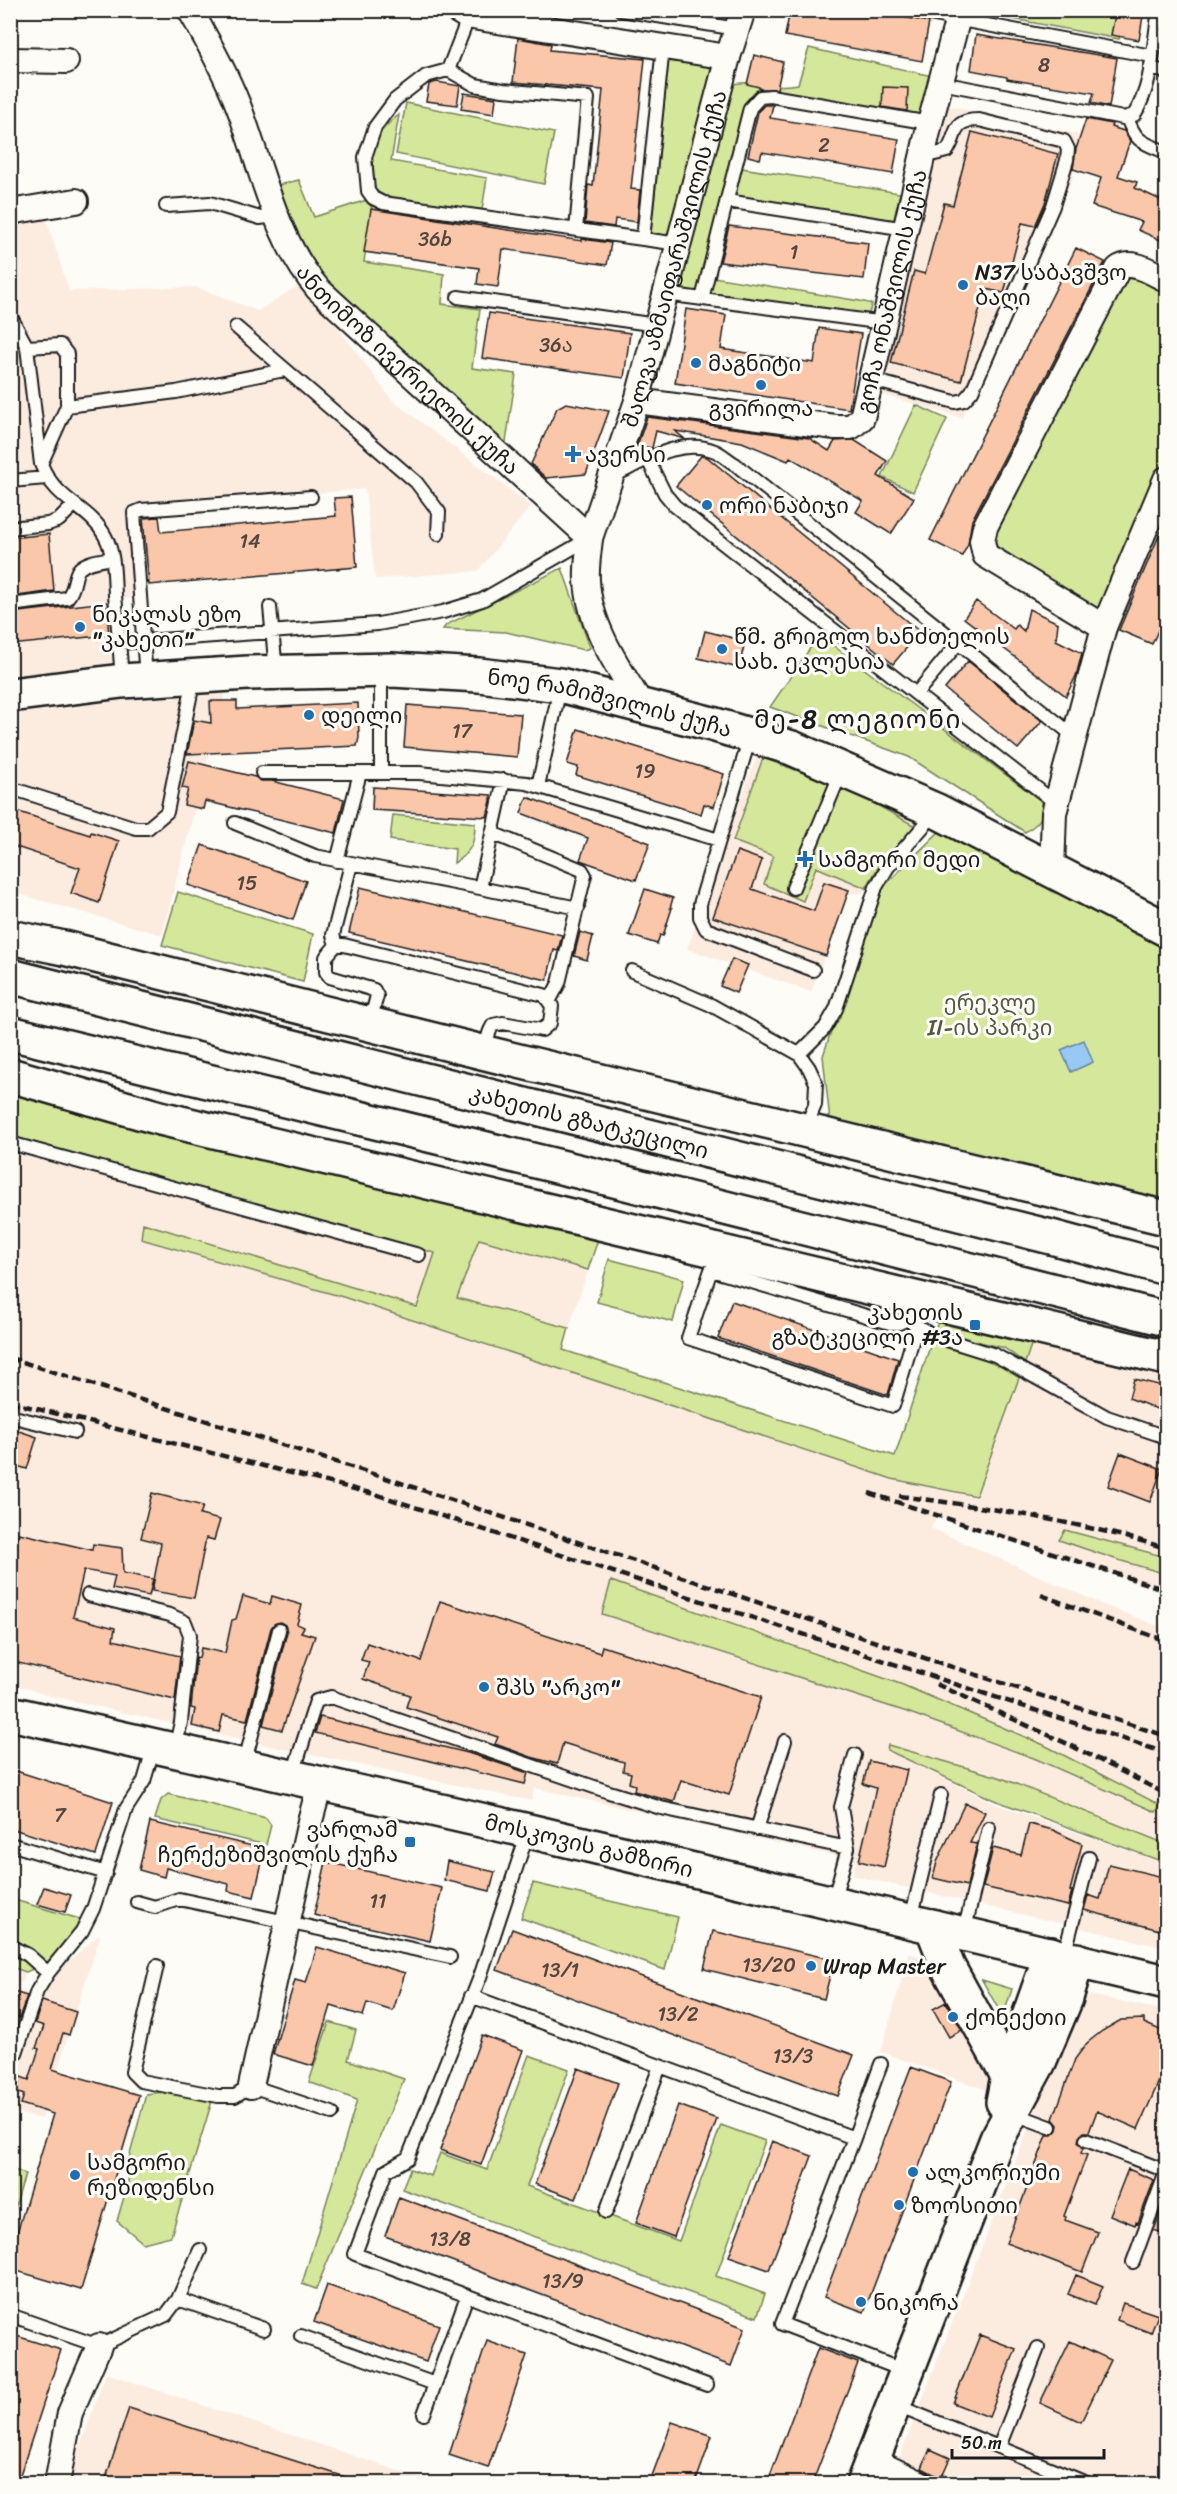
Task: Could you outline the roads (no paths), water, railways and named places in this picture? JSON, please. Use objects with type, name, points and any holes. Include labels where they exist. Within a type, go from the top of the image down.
[{"type":"main road","name":"ნოე რამიშვილის ქუჩა","points":[[10,695],[134,680],[276,672],[381,671],[479,675],[560,685],[792,748],[937,811],[1167,929]]},
{"type":"main road","name":"კახეთის გზატკეცილი","points":[[10,937],[64,948],[1167,1218]]},
{"type":"main road","name":"კახეთის გზატკეცილი","points":[[10,976],[1167,1268]]},
{"type":"main road","points":[[10,1033],[610,1179],[1167,1319]]},
{"type":"main road","points":[[10,1075],[159,1118],[910,1313],[1167,1359]]},
{"type":"main road","name":"მოსკოვის გამზირი","points":[[10,1713],[529,1831],[1167,1982]]},
{"type":"main road","points":[[921,1923],[1008,2076]]},
{"type":"main road","points":[[1004,2126],[1008,2076],[1064,1957]]},
{"type":"main road","points":[[867,2472],[1004,2126],[1039,2061],[1066,1998],[1064,1957]]},
{"type":"street","name":"ანთიმოზ ივერიელის ქუჩა","points":[[190,10],[216,56],[238,105],[276,216],[303,269],[318,290],[590,538]]},
{"type":"street","points":[[461,13],[728,57]]},
{"type":"street","name":"გოჩა ონაშვილის ქუჩა","points":[[636,401],[835,427],[851,427],[862,418],[930,123],[958,15]]},
{"type":"street","name":"შალვა აზმაიფარაშვილის ქუჩა","points":[[590,538],[636,401],[728,57],[740,20]]},
{"type":"street","points":[[10,60],[66,61]]},
{"type":"street","points":[[10,212],[76,201]]},
{"type":"street","points":[[1104,627],[985,555],[982,541],[985,526],[1118,269],[1124,264],[1131,264],[1167,279]]},
{"type":"street","points":[[1052,871],[1052,843],[1057,804],[1104,627],[1167,479]]},
{"type":"street","points":[[590,538],[587,580],[592,609],[611,656],[643,707]]},
{"type":"street","points":[[250,2086],[287,1921],[306,1781]]},
{"type":"street","points":[[57,2484],[70,2413],[99,2346]]},
{"type":"street","points":[[867,2472],[922,2484]]},
{"type":"lane","points":[[908,10],[958,15],[1151,62],[1167,72]]},
{"type":"lane","points":[[941,83],[1123,118],[1134,115],[1143,101],[1159,10]]},
{"type":"lane","points":[[623,11],[740,20]]},
{"type":"lane","points":[[448,70],[464,29],[461,13]]},
{"type":"lane","points":[[643,239],[663,47]]},
{"type":"lane","points":[[576,230],[588,98],[484,87],[475,85],[448,70],[426,76],[418,82],[395,100],[375,127],[365,157],[368,190],[373,198],[383,203],[576,230],[679,244]]},
{"type":"lane","points":[[702,299],[750,108],[760,97],[771,96],[930,123]]},
{"type":"lane","points":[[1127,117],[1136,138],[1144,144],[1167,152]]},
{"type":"lane","points":[[872,380],[955,402],[964,400],[972,391],[1053,206],[1067,160],[1068,149],[1064,141],[979,120],[970,120],[954,130],[947,151],[935,154],[924,150]]},
{"type":"lane","points":[[726,201],[906,229]]},
{"type":"lane","points":[[166,206],[210,203],[260,218],[276,216]]},
{"type":"lane","points":[[666,294],[885,323]]},
{"type":"lane","points":[[458,297],[657,325]]},
{"type":"lane","points":[[10,315],[15,332],[27,347],[41,464],[47,478],[57,491],[91,519],[105,536],[112,558],[119,643],[134,680]]},
{"type":"lane","points":[[236,327],[416,482],[439,512],[438,534]]},
{"type":"lane","points":[[27,347],[60,345],[67,354],[67,406],[41,464]]},
{"type":"lane","points":[[67,406],[176,392],[284,370]]},
{"type":"lane","points":[[610,478],[676,447],[697,447],[715,451],[735,464],[1075,737]]},
{"type":"lane","points":[[648,460],[665,494],[675,506],[1057,804]]},
{"type":"lane","points":[[10,481],[47,478]]},
{"type":"lane","points":[[134,680],[143,641],[134,513],[141,510],[310,497]]},
{"type":"lane","points":[[10,528],[48,524],[59,520],[74,505]]},
{"type":"lane","points":[[119,643],[378,624],[443,612],[482,600],[590,538]]},
{"type":"lane","points":[[10,605],[67,597],[74,590],[78,570],[82,566],[112,558]]},
{"type":"lane","points":[[270,607],[276,672]]},
{"type":"lane","points":[[916,694],[958,643]]},
{"type":"lane","points":[[381,671],[381,773]]},
{"type":"lane","points":[[17,790],[136,828],[148,828],[166,812],[195,676]]},
{"type":"lane","points":[[538,786],[560,685]]},
{"type":"lane","points":[[750,735],[700,904],[700,917],[706,929],[813,970]]},
{"type":"lane","points":[[793,888],[843,769]]},
{"type":"lane","points":[[262,773],[431,774],[504,780],[538,786],[719,840]]},
{"type":"lane","points":[[337,861],[360,773]]},
{"type":"lane","points":[[480,888],[504,780]]},
{"type":"lane","points":[[799,1054],[825,1028],[836,1009],[876,887],[888,867],[937,811]]},
{"type":"lane","points":[[235,823],[315,856],[578,908]]},
{"type":"lane","points":[[492,833],[582,870],[585,879],[578,908],[559,983],[549,1002]]},
{"type":"lane","points":[[336,945],[333,935],[351,864]]},
{"type":"lane","points":[[358,1020],[372,1014],[377,996],[374,990],[330,977],[326,972],[326,957],[329,950],[336,945],[344,945],[544,995],[552,1006],[550,1023],[542,1030],[503,1023],[493,1025],[488,1033],[488,1044],[494,1055]]},
{"type":"lane","points":[[632,971],[711,1005],[799,1054],[816,1083],[815,1105],[807,1124],[799,1128]]},
{"type":"lane","points":[[10,1143],[419,1255]]},
{"type":"lane","points":[[711,1270],[890,1323],[899,1323],[910,1313],[893,1406],[688,1338],[711,1270]]},
{"type":"lane","points":[[910,1313],[931,1335],[995,1355],[1107,1417],[1167,1437]]},
{"type":"lane","points":[[10,1416],[75,1432]]},
{"type":"lane","points":[[10,2056],[16,2054],[37,1991],[48,1973],[82,1931],[106,1873],[126,1809],[181,1722],[190,1635],[185,1622],[170,1615],[88,1595]]},
{"type":"lane","points":[[243,1767],[279,1630]]},
{"type":"lane","points":[[306,1781],[316,1701],[332,1697],[661,1808],[848,1848]]},
{"type":"lane","points":[[757,1829],[785,1741]]},
{"type":"lane","points":[[833,1902],[848,1848],[841,1807],[855,1755]]},
{"type":"lane","points":[[921,1923],[941,1795]]},
{"type":"lane","points":[[964,1933],[989,1828]]},
{"type":"lane","points":[[529,1831],[502,1916],[408,2158],[386,2171],[355,2254],[707,2385]]},
{"type":"lane","points":[[10,1844],[106,1873]]},
{"type":"lane","points":[[1064,1957],[1089,1858]]},
{"type":"lane","points":[[136,1902],[156,1908],[179,1899],[450,1957]]},
{"type":"lane","points":[[10,1946],[28,1955],[48,1973]]},
{"type":"lane","points":[[158,1966],[132,2072],[141,2081],[218,2096],[235,2096],[250,2086],[332,2113]]},
{"type":"lane","points":[[471,1996],[854,2138]]},
{"type":"lane","points":[[880,2064],[782,2324],[907,2372]]},
{"type":"lane","points":[[606,2212],[660,2066]]},
{"type":"lane","points":[[1004,2126],[1050,2127]]},
{"type":"lane","points":[[1086,2140],[1167,2171],[1133,2262]]},
{"type":"lane","points":[[10,2315],[99,2346],[166,2315],[178,2299],[200,2250]]},
{"type":"lane","points":[[424,2414],[467,2296]]},
{"type":"lane","points":[[178,2299],[264,2329]]},
{"type":"lane","points":[[302,2336],[435,2384]]},
{"type":"lane","points":[[999,2447],[1038,2348]]},
{"type":"lane","points":[[894,2404],[1089,2484]]},
{"type":"water","points":[[1084,1040],[1093,1062],[1071,1072],[1061,1050]]},
{"type":"railway","points":[[10,1358],[398,1482],[906,1652],[1166,1736]]},
{"type":"railway","points":[[10,1402],[378,1495],[1166,1753]]},
{"type":"railway","points":[[869,1493],[1166,1590]]},
{"type":"railway","points":[[899,1496],[1034,1516],[1100,1530],[1166,1548]]},
{"type":"railway","points":[[1041,1595],[1166,1641]]},
{"type":"railway","points":[[936,1684],[1068,1744],[1166,1794]]},
{"type":"place","name":"N37 საბავშვო ბაღი","points":[[963,285]]},
{"type":"place","name":"მაგნიტი","points":[[696,363]]},
{"type":"place","name":"გვირილა","points":[[761,385]]},
{"type":"place","name":"ავერსი","points":[[573,454]]},
{"type":"place","name":"ორი ნაბიჯი","points":[[707,505]]},
{"type":"place","name":"ნიკალას ეზო \"კახეთი\"","points":[[80,627]]},
{"type":"place","name":"წმ. გრიგოლ ხანძთელის სახ. ეკლესია","points":[[722,649]]},
{"type":"place","name":"დეილი","points":[[309,715]]},
{"type":"place","name":"სამგორი მედი","points":[[805,859]]},
{"type":"place","name":"კახეთის გზატკეცილი #3ა","points":[[975,1325]]},
{"type":"place","name":"შპს \"არკო\"","points":[[484,1687]]},
{"type":"place","name":"ვარლამ ჩერქეზიშვილის ქუჩა","points":[[410,1842]]},
{"type":"place","name":"Wrap Master","points":[[811,1966]]},
{"type":"place","name":"ქონექთი","points":[[953,2017]]},
{"type":"place","name":"ალკორიუმი","points":[[913,2172]]},
{"type":"place","name":"სამგორი რეზიდენსი","points":[[75,2175]]},
{"type":"place","name":"ზოოსითი","points":[[899,2205]]},
{"type":"place","name":"ნიკორა","points":[[861,2302]]},
{"type":"district","name":"მე-8 ლეგიონი","points":[[858,719]]},
{"type":"park label","name":"ერეკლე II-ის პარკი","points":[[990,1014]]}]
